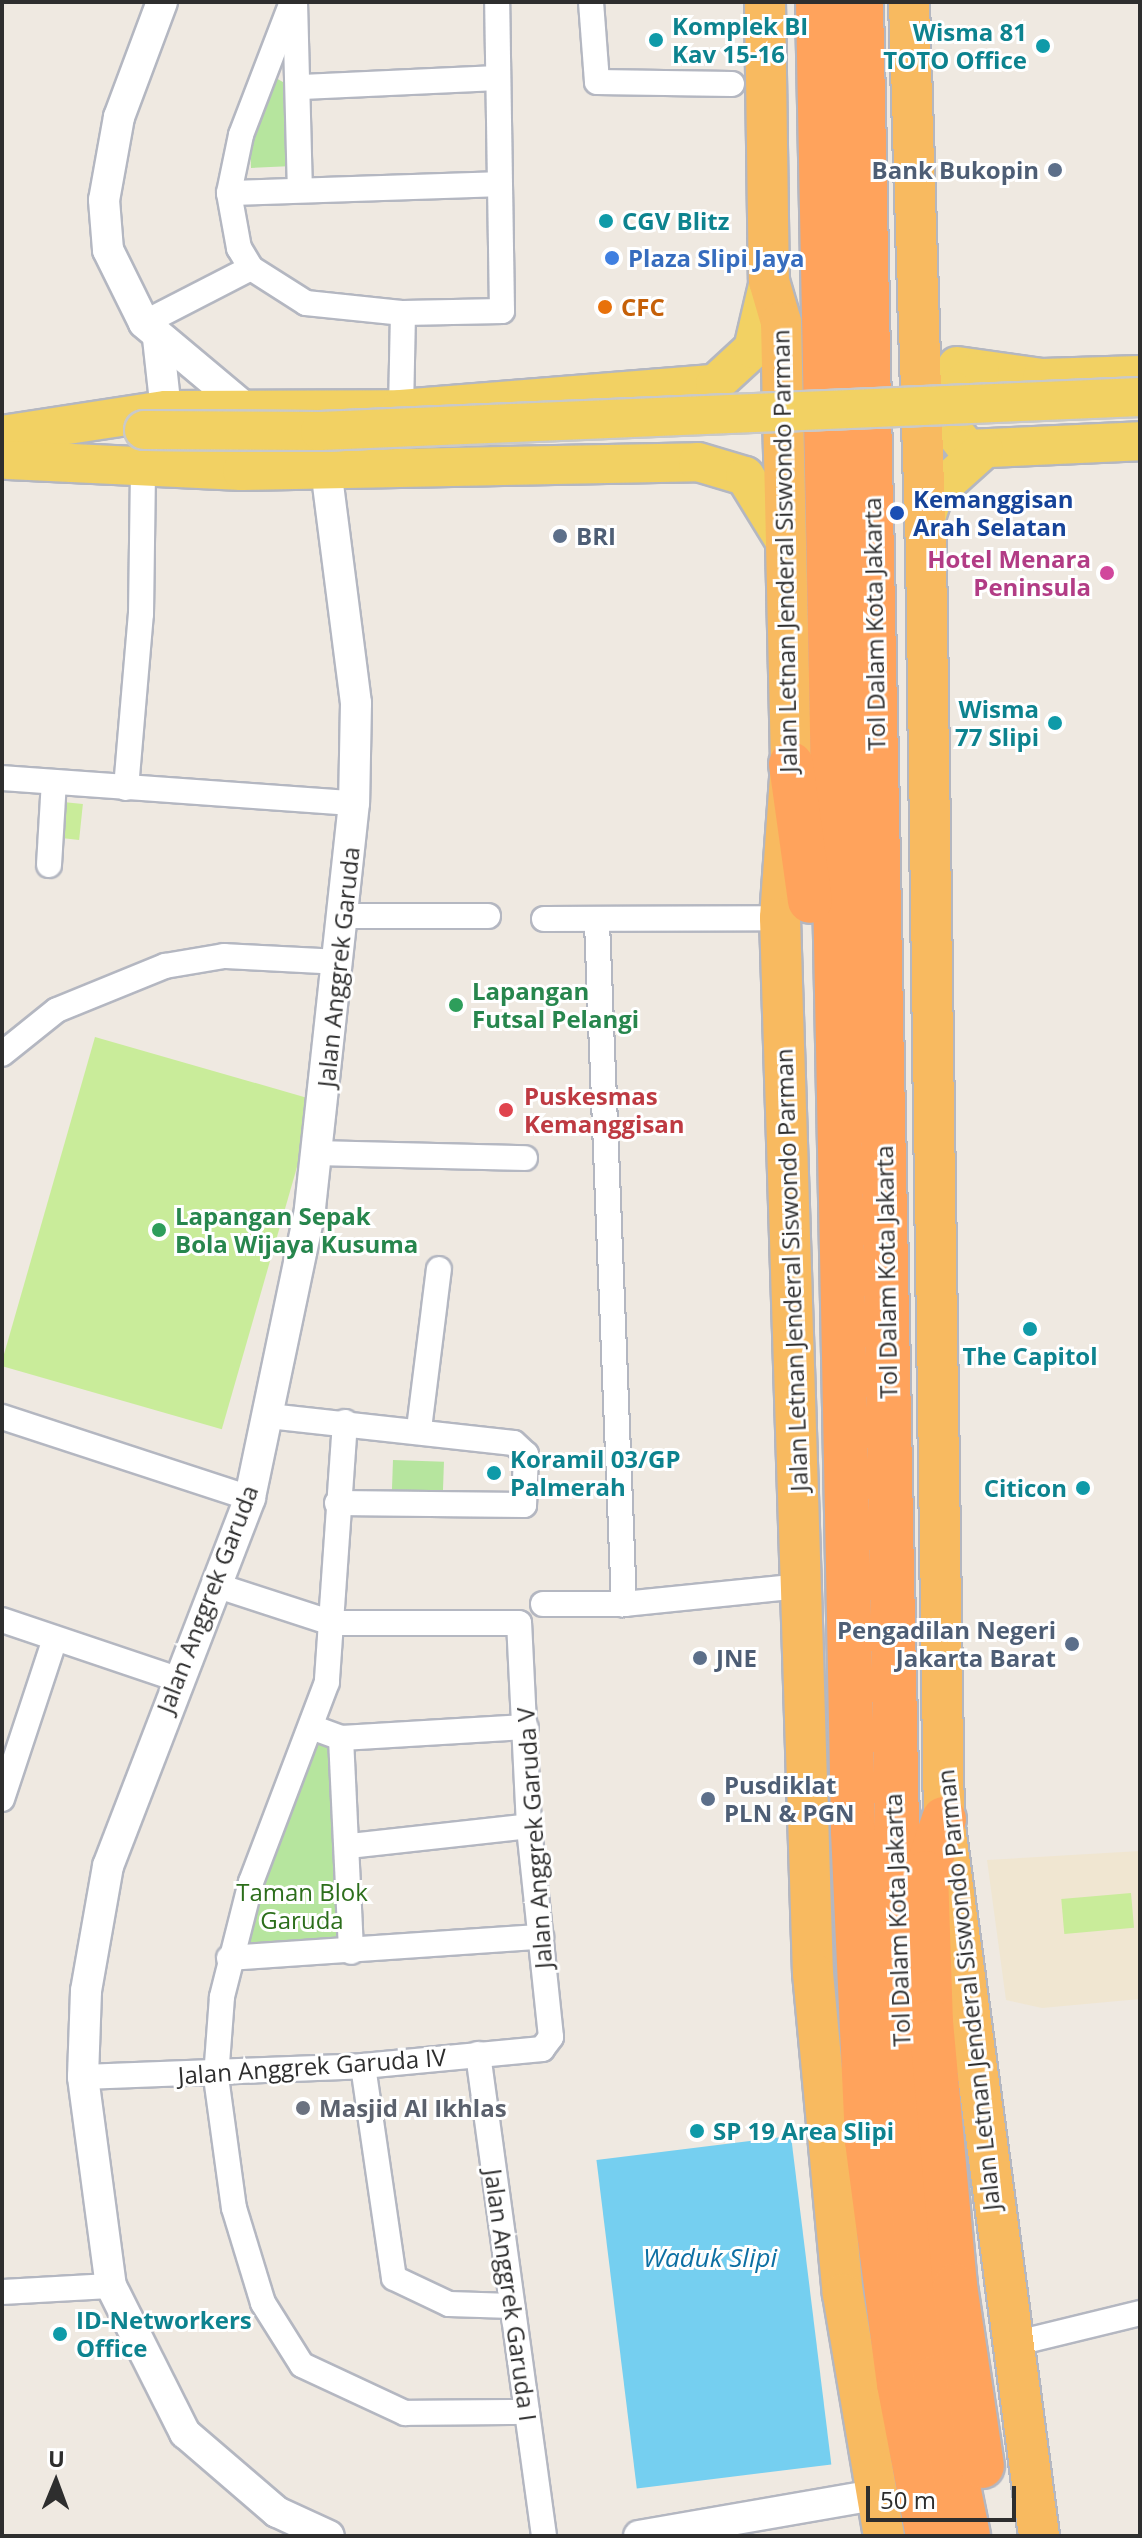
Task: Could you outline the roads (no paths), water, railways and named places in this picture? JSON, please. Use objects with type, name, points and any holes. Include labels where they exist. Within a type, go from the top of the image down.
[{"type":"highway","points":[[747,2],[748,84],[765,106]]},
{"type":"highway","name":"Jalan Letnan Jenderal Siswondo Parman","points":[[765,2],[769,281],[781,322],[791,764],[780,918],[815,1988],[834,2213],[875,2495],[884,2536]]},
{"type":"highway","name":"Tol Dalam Kota Jakarta","points":[[818,2],[843,1311],[867,2141],[899,2384],[928,2536]]},
{"type":"highway","name":"Tol Dalam Kota Jakarta","points":[[861,2],[903,2124],[936,2377],[968,2536]]},
{"type":"highway","name":"Jalan Letnan Jenderal Siswondo Parman","points":[[909,2],[915,302],[925,521],[944,1819],[1039,2536]]},
{"type":"highway","points":[[791,764],[807,851],[817,1215],[825,1271],[843,1311]]},
{"type":"highway","points":[[944,1819],[926,1873],[931,2022],[955,2286],[992,2536]]},
{"type":"main road","points":[[150,441],[249,411],[401,409],[664,393],[715,384],[741,367],[753,349],[769,281]]},
{"type":"main road","points":[[915,302],[935,356],[980,371],[1042,378],[1140,375]]},
{"type":"main road","points":[[980,371],[952,390],[947,423],[967,449],[1140,441]]},
{"type":"main road","points":[[664,393],[687,418],[689,435],[672,462]]},
{"type":"main road","points":[[8,447],[1140,397]]},
{"type":"main road","points":[[150,441],[1140,420]]},
{"type":"main road","points":[[150,441],[326,469],[672,462],[722,465],[745,476],[766,500],[786,543]]},
{"type":"main road","points":[[925,521],[934,494],[984,449]]},
{"type":"street","points":[[162,2],[119,117],[104,200],[117,278],[151,331],[249,411]]},
{"type":"street","points":[[294,2],[302,87],[300,188]]},
{"type":"street","points":[[294,2],[241,135],[229,193],[232,225],[251,268],[306,303],[338,311],[403,313],[502,311],[497,2]]},
{"type":"street","points":[[591,2],[597,82],[732,84]]},
{"type":"street","points":[[302,87],[498,78]]},
{"type":"street","points":[[229,193],[300,188],[499,184]]},
{"type":"street","points":[[151,331],[251,268]]},
{"type":"street","points":[[401,409],[403,313]]},
{"type":"street","points":[[126,788],[141,614],[150,441],[151,331]]},
{"type":"street","name":"Jalan Anggrek Garuda","points":[[326,469],[355,670],[354,803],[317,1153],[269,1416],[250,1498],[218,1586],[177,1679],[108,1866],[86,1991],[83,2077],[111,2286],[202,2454],[277,2512],[329,2536]]},
{"type":"street","points":[[2,778],[354,803]]},
{"type":"street","points":[[49,865],[54,782]]},
{"type":"street","points":[[343,916],[488,916]]},
{"type":"street","points":[[544,919],[597,923],[780,918]]},
{"type":"street","points":[[597,923],[624,1604]]},
{"type":"street","points":[[2,1054],[57,1010],[165,966],[224,956],[338,962]]},
{"type":"street","points":[[317,1153],[525,1158]]},
{"type":"street","points":[[419,1429],[439,1269]]},
{"type":"street","points":[[269,1416],[419,1429],[514,1443],[526,1454],[524,1505],[337,1503]]},
{"type":"street","points":[[2,1417],[250,1498]]},
{"type":"street","points":[[345,1422],[337,1503],[332,1623],[314,1728],[229,1958],[216,2077],[242,2246],[263,2303],[302,2365],[405,2413],[527,2412]]},
{"type":"street","points":[[218,1586],[332,1623]]},
{"type":"street","points":[[543,1604],[624,1604],[802,1586]]},
{"type":"street","points":[[2,1620],[177,1679]]},
{"type":"street","name":"Jalan Anggrek Garuda V","points":[[332,1623],[519,1623],[529,1826],[551,2037],[542,2049]]},
{"type":"street","points":[[2,1799],[9,1749],[55,1639]]},
{"type":"street","points":[[314,1728],[341,1738],[526,1727]]},
{"type":"street","points":[[341,1738],[349,1846],[351,1952]]},
{"type":"street","points":[[349,1846],[529,1826]]},
{"type":"street","points":[[229,1958],[541,1937]]},
{"type":"street","name":"Jalan Anggrek Garuda IV","points":[[83,2077],[216,2077],[542,2049]]},
{"type":"street","name":"Jalan Anggrek Garuda I","points":[[478,2054],[544,2536]]},
{"type":"street","points":[[363,2066],[394,2278],[449,2304],[512,2306]]},
{"type":"street","points":[[2,2292],[111,2286]]},
{"type":"street","points":[[1013,2344],[1140,2313]]},
{"type":"street","points":[[639,2536],[875,2495]]},
{"type":"water","name":"Waduk Slipi","points":[[791,2136],[831,2465],[637,2488],[596,2160]]},
{"type":"place","name":"Komplek BI Kav 15-16","points":[[656,40]]},
{"type":"place","name":"Wisma 81 TOTO Office","points":[[1043,46]]},
{"type":"place","name":"Bank Bukopin","points":[[1055,170]]},
{"type":"place","name":"CGV Blitz","points":[[606,221]]},
{"type":"place","name":"Plaza Slipi Jaya","points":[[612,258]]},
{"type":"place","name":"CFC","points":[[605,307]]},
{"type":"place","name":"Kemanggisan Arah Selatan","points":[[897,513]]},
{"type":"place","name":"BRI","points":[[560,536]]},
{"type":"place","name":"Hotel Menara Peninsula","points":[[1107,573]]},
{"type":"place","name":"Wisma 77 Slipi","points":[[1055,723]]},
{"type":"place","name":"Lapangan Futsal Pelangi","points":[[456,1005]]},
{"type":"place","name":"Puskesmas Kemanggisan","points":[[506,1110]]},
{"type":"place","name":"Lapangan Sepak Bola Wijaya Kusuma","points":[[159,1230]]},
{"type":"place","name":"The Capitol","points":[[1030,1329]]},
{"type":"place","name":"Koramil 03/GP Palmerah","points":[[494,1473]]},
{"type":"place","name":"Citicon","points":[[1083,1488]]},
{"type":"place","name":"Pengadilan Negeri Jakarta Barat","points":[[1072,1644]]},
{"type":"place","name":"JNE","points":[[700,1658]]},
{"type":"place","name":"Pusdiklat PLN & PGN","points":[[708,1799]]},
{"type":"place","name":"Masjid Al Ikhlas","points":[[303,2108]]},
{"type":"place","name":"SP 19 Area Slipi","points":[[697,2131]]},
{"type":"place","name":"ID-Networkers Office","points":[[60,2334]]},
{"type":"park label","name":"Taman Blok Garuda","points":[[302,1906]]}]
